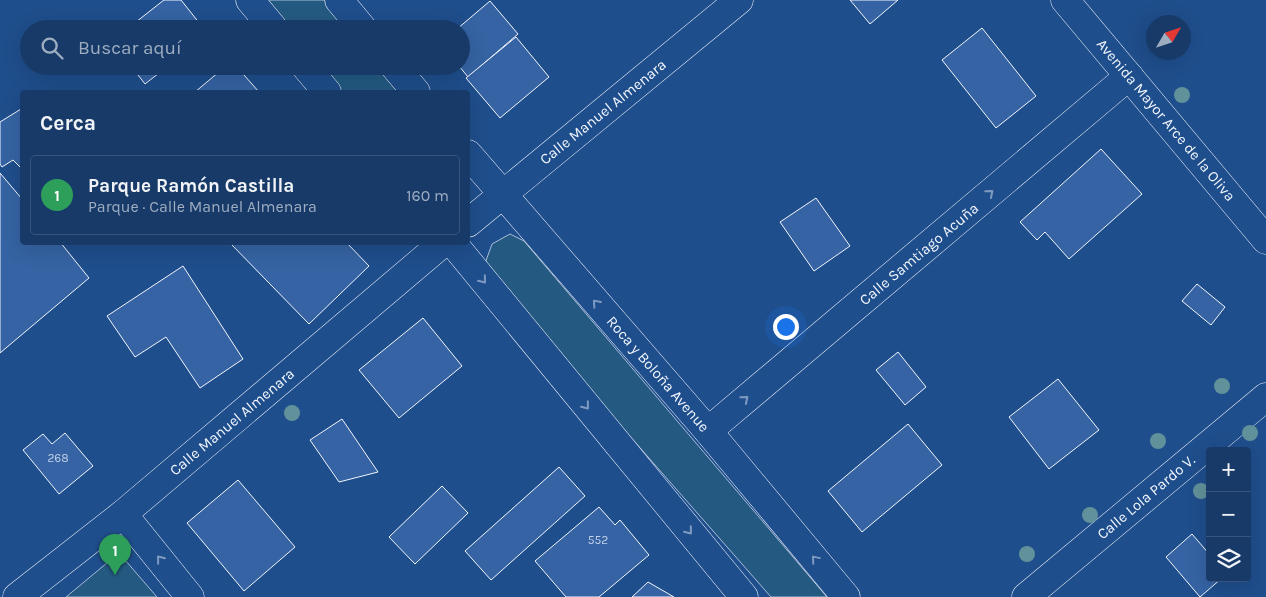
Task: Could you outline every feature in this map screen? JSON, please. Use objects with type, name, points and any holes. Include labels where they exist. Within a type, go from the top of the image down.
[{"type":"street","points":[[250,0],[267,20]]},
{"type":"street","points":[[339,0],[356,20]]},
{"type":"street","name":"Calle Manuel Almenara","points":[[470,221],[739,0]]},
{"type":"street","name":"Avenida Mayor Arce de la Oliva","points":[[1065,0],[1266,240]]},
{"type":"street","points":[[313,75],[325,90]]},
{"type":"street","points":[[402,75],[414,90]]},
{"type":"street","name":"Calle Samtiago Acuña","points":[[708,431],[1129,76]]},
{"type":"street","name":"Roca y Boloña Avenue","points":[[470,156],[708,431],[846,597]]},
{"type":"street","name":"Calle Manuel Almenara","points":[[17,597],[123,514],[440,245]]},
{"type":"street","points":[[454,245],[744,597]]},
{"type":"street","name":"Calle Lola Pardo V.","points":[[1026,597],[1266,397]]},
{"type":"street","points":[[123,514],[190,597]]},
{"type":"shaded area","points":[[256,0],[325,0],[342,20],[273,20]]},
{"type":"shaded area","points":[[321,75],[388,75],[400,90],[333,90]]},
{"type":"shaded area","points":[[510,234],[524,241],[827,597],[771,597],[483,269],[492,244]]},
{"type":"shaded area","points":[[119,553],[157,597],[66,597]]},
{"type":"building","points":[[164,0],[181,0],[197,20],[138,20]]},
{"type":"building","points":[[850,0],[898,0],[870,24]]},
{"type":"building","points":[[490,1],[518,34],[468,77],[466,75],[470,75],[470,20],[468,20]]},
{"type":"building","points":[[982,28],[1036,96],[996,128],[942,60]]},
{"type":"building","points":[[516,37],[549,77],[500,118],[466,78]]},
{"type":"building","points":[[138,75],[156,75],[145,84]]},
{"type":"building","points":[[215,75],[244,75],[257,90],[197,90]]},
{"type":"building","points":[[20,110],[20,167],[13,160],[2,167],[0,164],[0,122]]},
{"type":"building","points":[[1101,149],[1142,194],[1069,259],[1045,232],[1037,240],[1020,222]]},
{"type":"building","points":[[0,173],[20,197],[20,245],[62,245],[89,278],[0,353]]},
{"type":"building","points":[[816,198],[850,246],[814,271],[780,222]]},
{"type":"building","points":[[232,245],[349,245],[369,266],[309,324]]},
{"type":"building","points":[[183,266],[243,359],[200,388],[166,337],[135,357],[107,316]]},
{"type":"building","points":[[1197,284],[1225,307],[1211,325],[1182,301]]},
{"type":"building","points":[[423,318],[462,366],[399,418],[359,370]]},
{"type":"building","points":[[898,352],[926,387],[905,405],[876,370]]},
{"type":"building","points":[[1058,379],[1099,430],[1049,469],[1009,417]]},
{"type":"building","points":[[342,419],[378,472],[339,482],[310,440]]},
{"type":"building","points":[[908,424],[942,465],[862,532],[828,491]]},
{"type":"building","points":[[65,433],[93,466],[59,494],[23,450],[43,434],[52,444]]},
{"type":"building","points":[[559,467],[585,496],[491,580],[465,551]]},
{"type":"building","points":[[238,480],[295,547],[244,591],[187,523]]},
{"type":"building","points":[[442,486],[468,513],[415,564],[389,537]]},
{"type":"building","points":[[599,507],[615,525],[620,520],[649,555],[599,597],[566,597],[535,561]]},
{"type":"building","points":[[1192,534],[1206,550],[1206,582],[1217,582],[1200,597],[1166,557]]},
{"type":"building","points":[[648,582],[674,597],[632,597]]},
{"type":"place","name":"Parque Ramón Castilla","points":[[115,575]]}]
